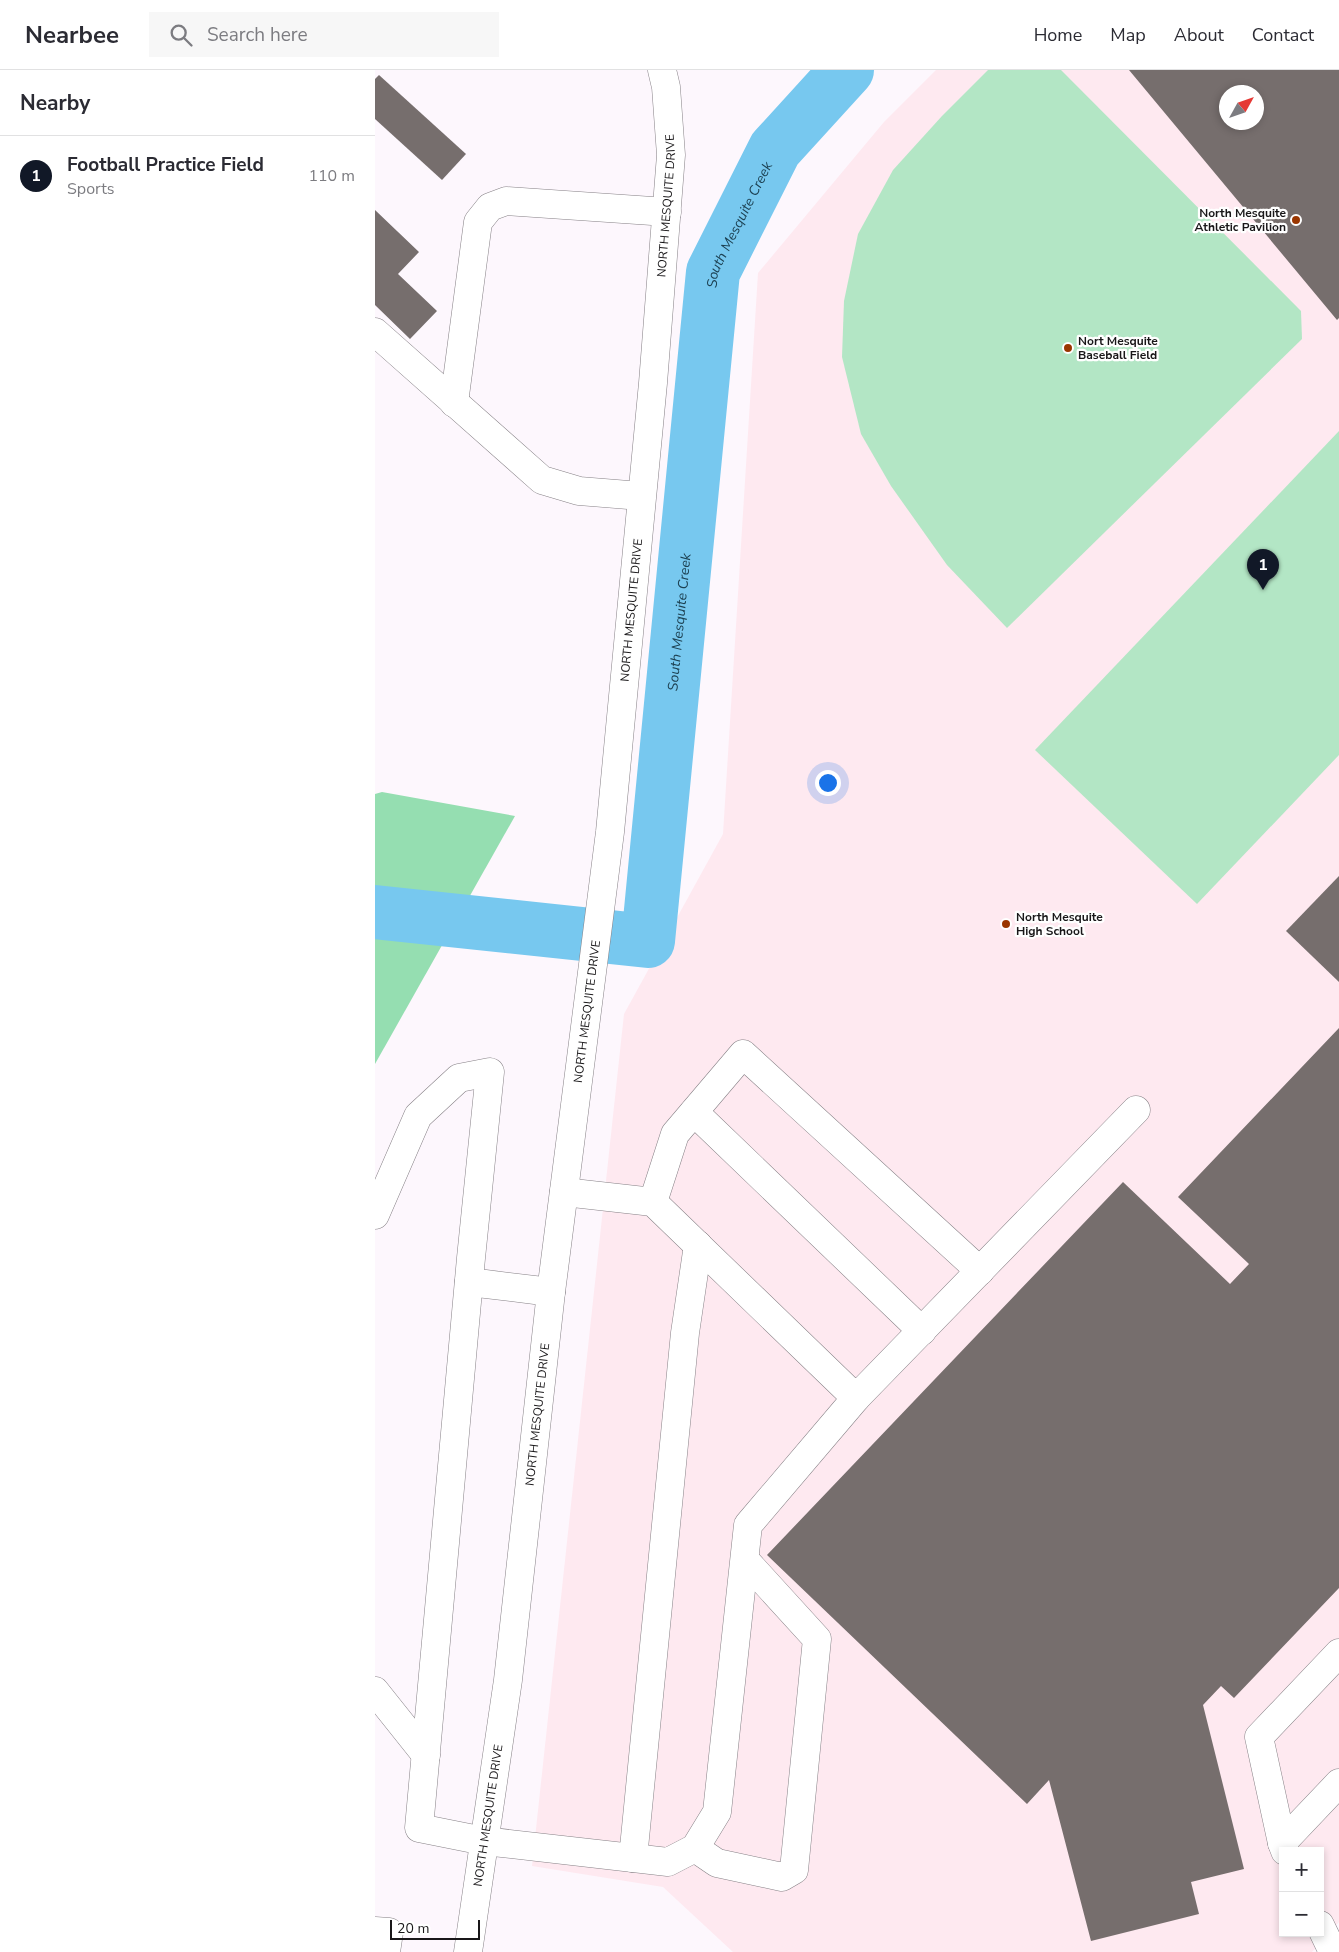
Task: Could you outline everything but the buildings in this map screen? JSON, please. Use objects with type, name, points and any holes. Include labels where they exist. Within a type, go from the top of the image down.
[{"type":"street","name":"NORTH MESQUITE DRIVE","points":[[468,1952],[508,1680],[551,1292],[610,832],[653,383],[671,155],[666,88],[662,70]]},
{"type":"street","points":[[455,403],[478,222],[490,207],[507,201],[667,212]]},
{"type":"street","points":[[375,332],[542,480],[579,491],[641,496]]},
{"type":"street","points":[[653,1202],[675,1134],[743,1054],[980,1272]]},
{"type":"street","points":[[375,1215],[418,1116],[459,1078],[490,1072],[419,1828],[484,1841],[668,1862],[695,1848],[717,1812],[749,1525],[855,1398],[1136,1110]]},
{"type":"street","points":[[694,1112],[922,1331]]},
{"type":"street","points":[[564,1192],[653,1202],[855,1398]]},
{"type":"street","points":[[633,1858],[685,1333],[697,1245]]},
{"type":"street","points":[[469,1282],[551,1292]]},
{"type":"street","points":[[695,1848],[717,1863],[782,1877],[794,1870],[817,1639],[745,1560]]},
{"type":"street","points":[[1284,1847],[1259,1737],[1339,1653]]},
{"type":"street","points":[[375,1691],[426,1754]]},
{"type":"street","points":[[1284,1847],[1339,1783]]},
{"type":"street","points":[[375,1931],[389,1932],[386,1952]]},
{"type":"street","points":[[1324,1933],[1333,1952]]},
{"type":"shaded area","name":"North Mesquite High School","points":[[936,70],[1339,70],[1339,1922],[1312,1952],[733,1952],[663,1887],[532,1866],[624,1014],[723,834],[758,273],[884,122]]},
{"type":"green space","name":"Nort Mesquite Baseball Field","points":[[988,70],[1061,70],[1301,311],[1302,339],[1007,628],[947,565],[891,486],[861,434],[842,357],[844,301],[858,234],[893,170],[942,116]]},
{"type":"green space","points":[[1339,431],[1339,755],[1197,904],[1035,750]]},
{"type":"green space","points":[[382,792],[515,816],[375,1064],[375,794]]},
{"type":"waterway","name":"South Mesquite Creek","points":[[375,912],[648,941],[713,272],[775,149],[847,70]]},
{"type":"place","name":"North Mesquite Athletic Pavilion","points":[[1296,220]]},
{"type":"place","name":"Nort Mesquite Baseball Field","points":[[1068,348]]},
{"type":"place","name":"Football Practice Field","points":[[1263,590]]},
{"type":"place","name":"North Mesquite High School","points":[[1006,924]]}]
